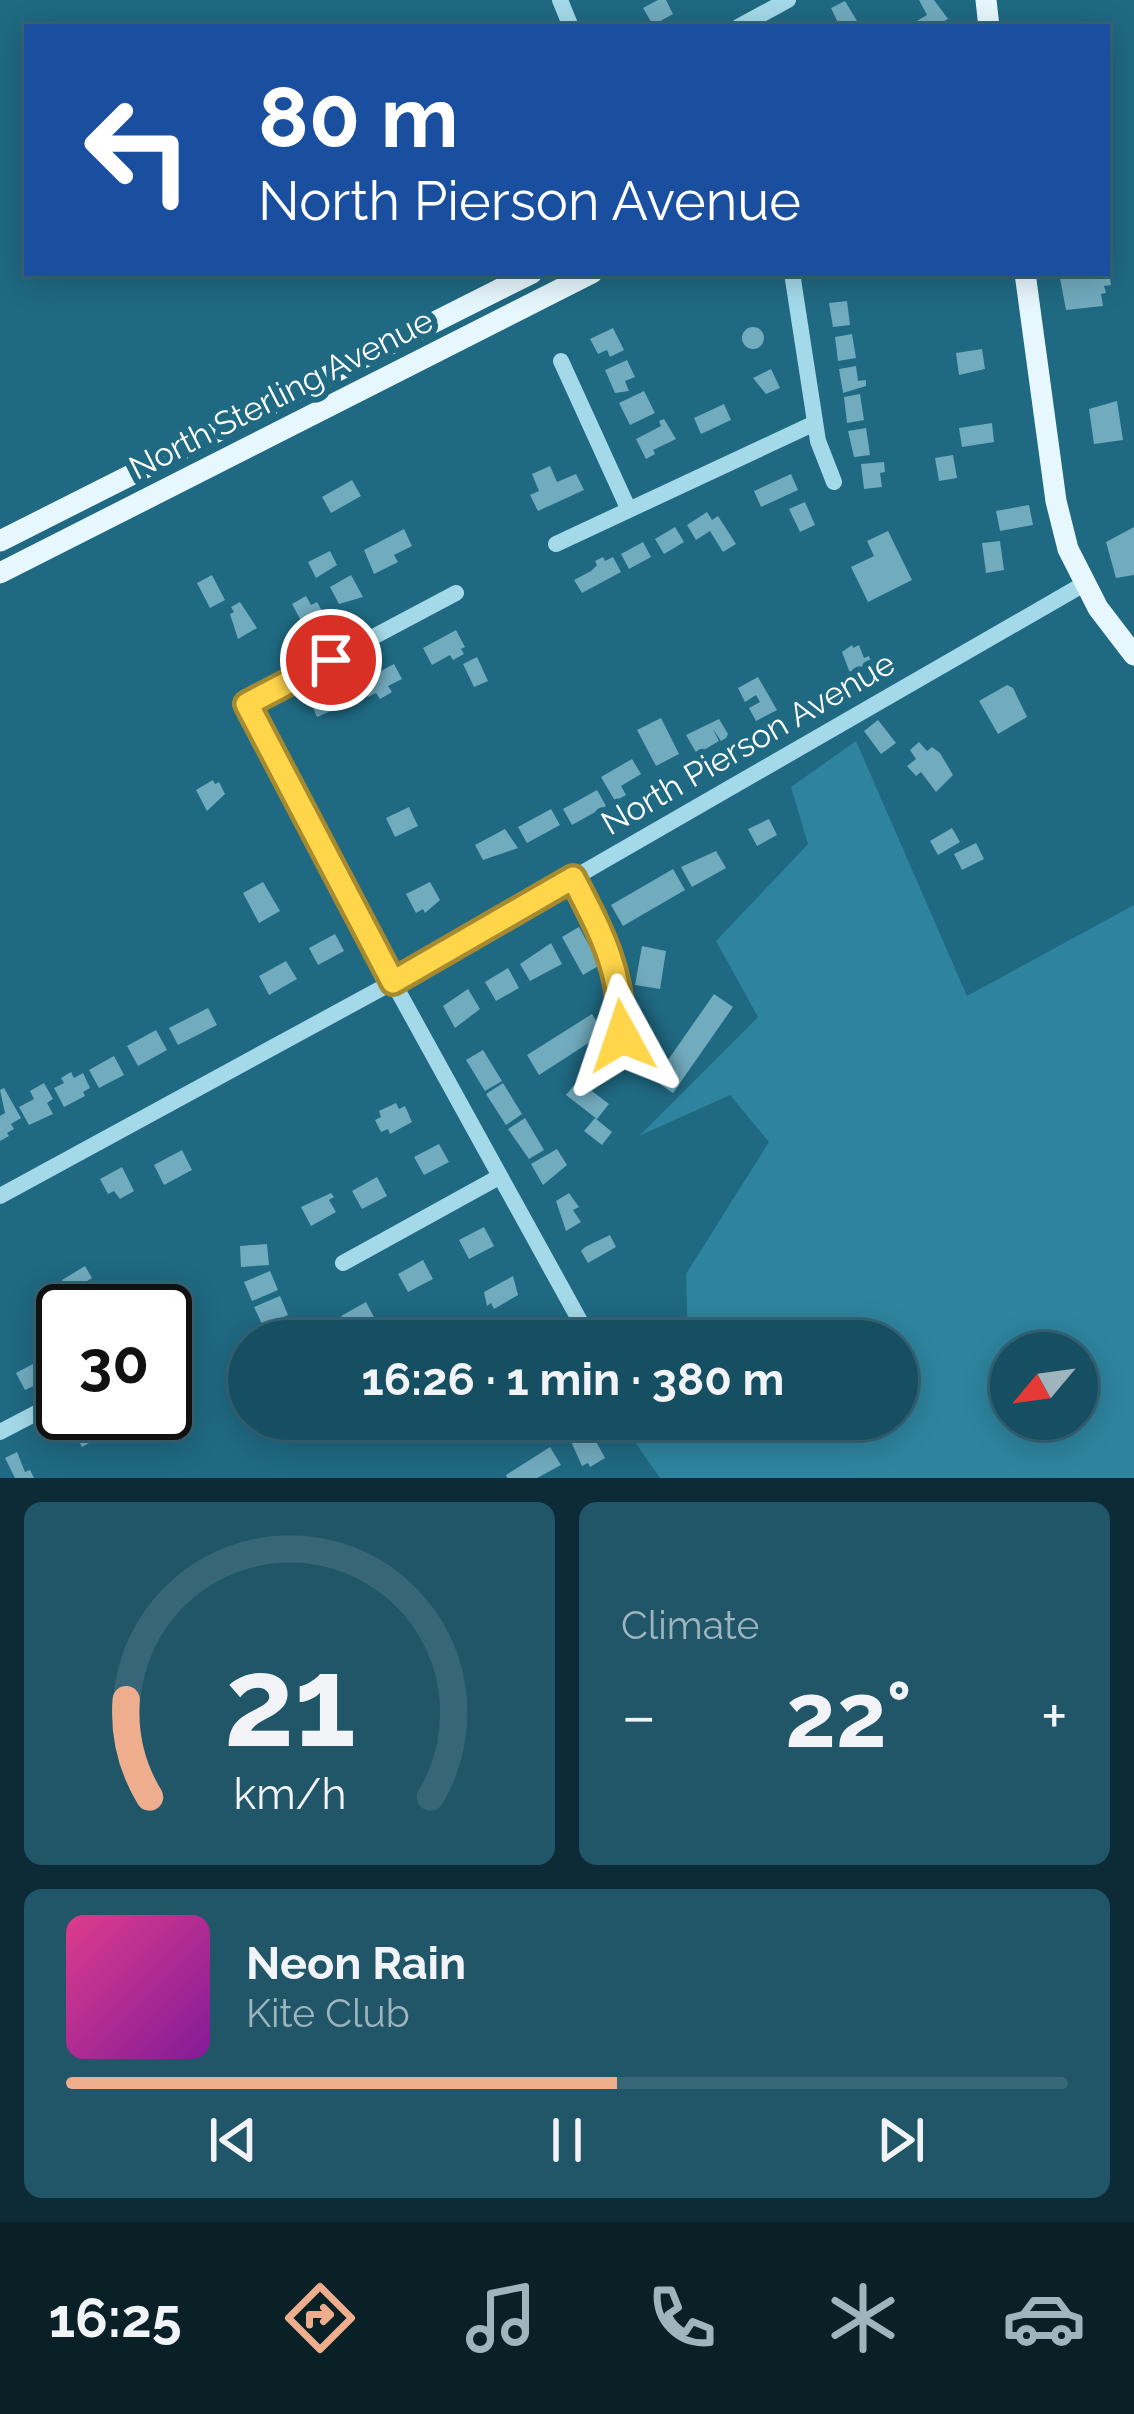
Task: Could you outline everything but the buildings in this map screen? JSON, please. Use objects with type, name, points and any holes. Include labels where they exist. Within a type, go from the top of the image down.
[{"type":"main road","name":"North Sterling Avenue","points":[[0,541],[526,276]]},
{"type":"main road","name":"North Sterling Avenue","points":[[0,573],[586,276]]},
{"type":"main road","points":[[1025,276],[1056,501],[1068,549],[1084,584],[1134,655]]},
{"type":"street","points":[[744,24],[788,0]]},
{"type":"street","points":[[792,276],[815,423],[833,482]]},
{"type":"street","points":[[561,361],[628,508]]},
{"type":"street","points":[[556,544],[815,423]]},
{"type":"street","name":"North Pierson Avenue","points":[[0,1196],[393,982],[1084,584]]},
{"type":"street","points":[[456,593],[247,704],[579,1320]]},
{"type":"street","points":[[573,878],[610,950],[622,998],[622,1036],[611,1068]]},
{"type":"street","points":[[343,1263],[499,1177]]},
{"type":"street","points":[[0,1432],[36,1413]]},
{"type":"shaded area","points":[[856,741],[967,996],[1134,905],[1134,1478],[660,1478],[634,1440],[918,1440],[918,1320],[687,1320],[686,1274],[769,1142],[730,1095],[639,1136],[758,1017],[716,941],[808,844],[791,787]]},
{"type":"route","points":[[331,660],[247,704],[393,982],[573,878],[610,950],[622,998],[622,1036]]}]
